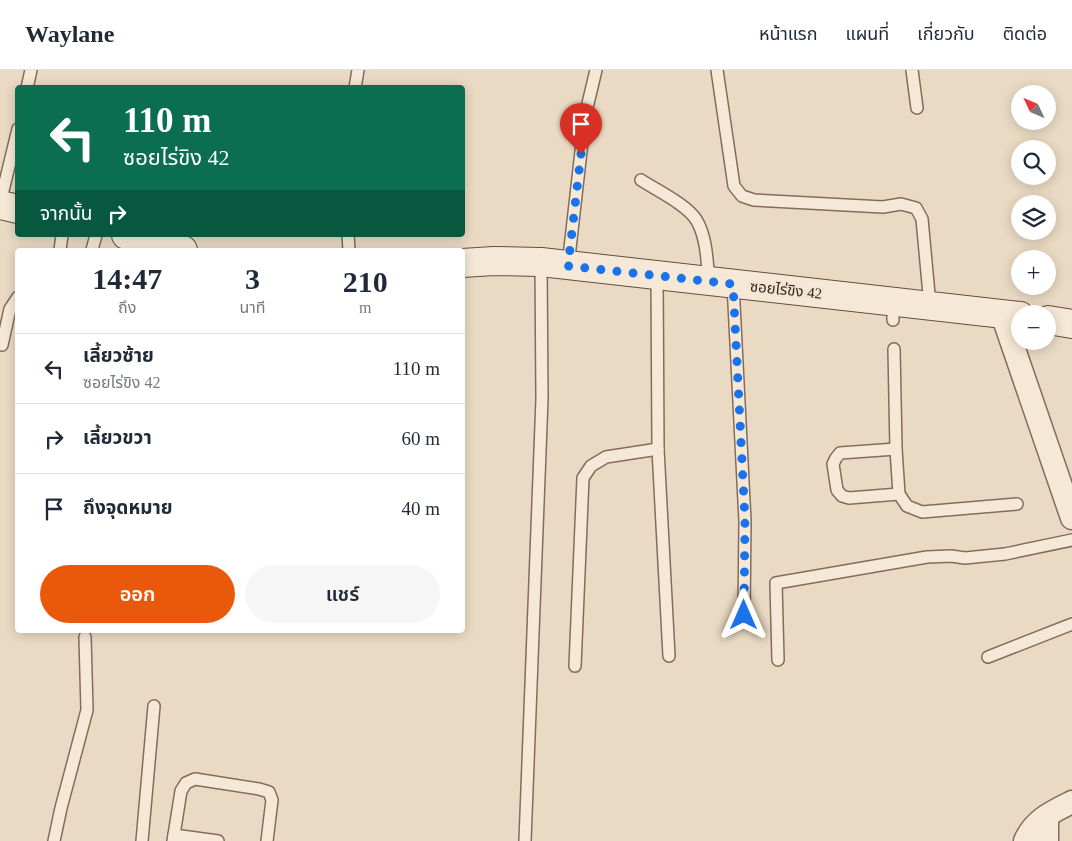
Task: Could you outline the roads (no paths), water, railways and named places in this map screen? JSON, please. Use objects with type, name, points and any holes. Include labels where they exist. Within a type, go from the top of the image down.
[{"type":"street","points":[[0,204],[15,208]]},
{"type":"street","points":[[133,237],[175,248]]},
{"type":"street","name":"ซอยไร่ขิง 42","points":[[465,263],[494,261],[541,262],[721,283],[893,311],[930,306],[1011,315]]},
{"type":"street","points":[[1056,321],[1072,324]]},
{"type":"street","points":[[1022,350],[1072,518]]},
{"type":"street","points":[[1024,841],[1030,830],[1041,819],[1072,802]]},
{"type":"street","points":[[1047,816],[1047,841]]},
{"type":"lane","points":[[28,85],[31,70]]},
{"type":"lane","points":[[356,85],[358,70]]},
{"type":"lane","points":[[568,266],[585,116],[596,70]]},
{"type":"lane","points":[[717,70],[734,186],[742,196],[754,200],[883,207],[901,204],[916,208],[922,219],[930,306]]},
{"type":"lane","points":[[912,70],[917,108]]},
{"type":"lane","points":[[0,204],[15,142]]},
{"type":"lane","points":[[641,180],[685,209],[697,220],[721,283],[745,520],[744,615]]},
{"type":"lane","points":[[525,841],[542,399],[541,262]]},
{"type":"lane","points":[[658,275],[658,449],[669,656]]},
{"type":"lane","points":[[2,337],[10,309],[15,302]]},
{"type":"lane","points":[[894,349],[899,494],[907,506],[922,512],[1017,504]]},
{"type":"lane","points":[[575,666],[583,478],[591,466],[606,457],[658,449]]},
{"type":"lane","points":[[896,449],[840,453],[834,464],[837,490],[842,496],[849,498],[899,494]]},
{"type":"lane","points":[[778,660],[776,583],[927,557],[951,556],[965,558],[1005,554],[1072,540]]},
{"type":"lane","points":[[988,657],[1072,624]]},
{"type":"lane","points":[[54,841],[87,710],[85,637]]},
{"type":"lane","points":[[142,841],[154,706]]},
{"type":"lane","points":[[218,841],[173,838],[181,791],[186,782],[195,779],[269,792],[272,800],[267,841]]}]
